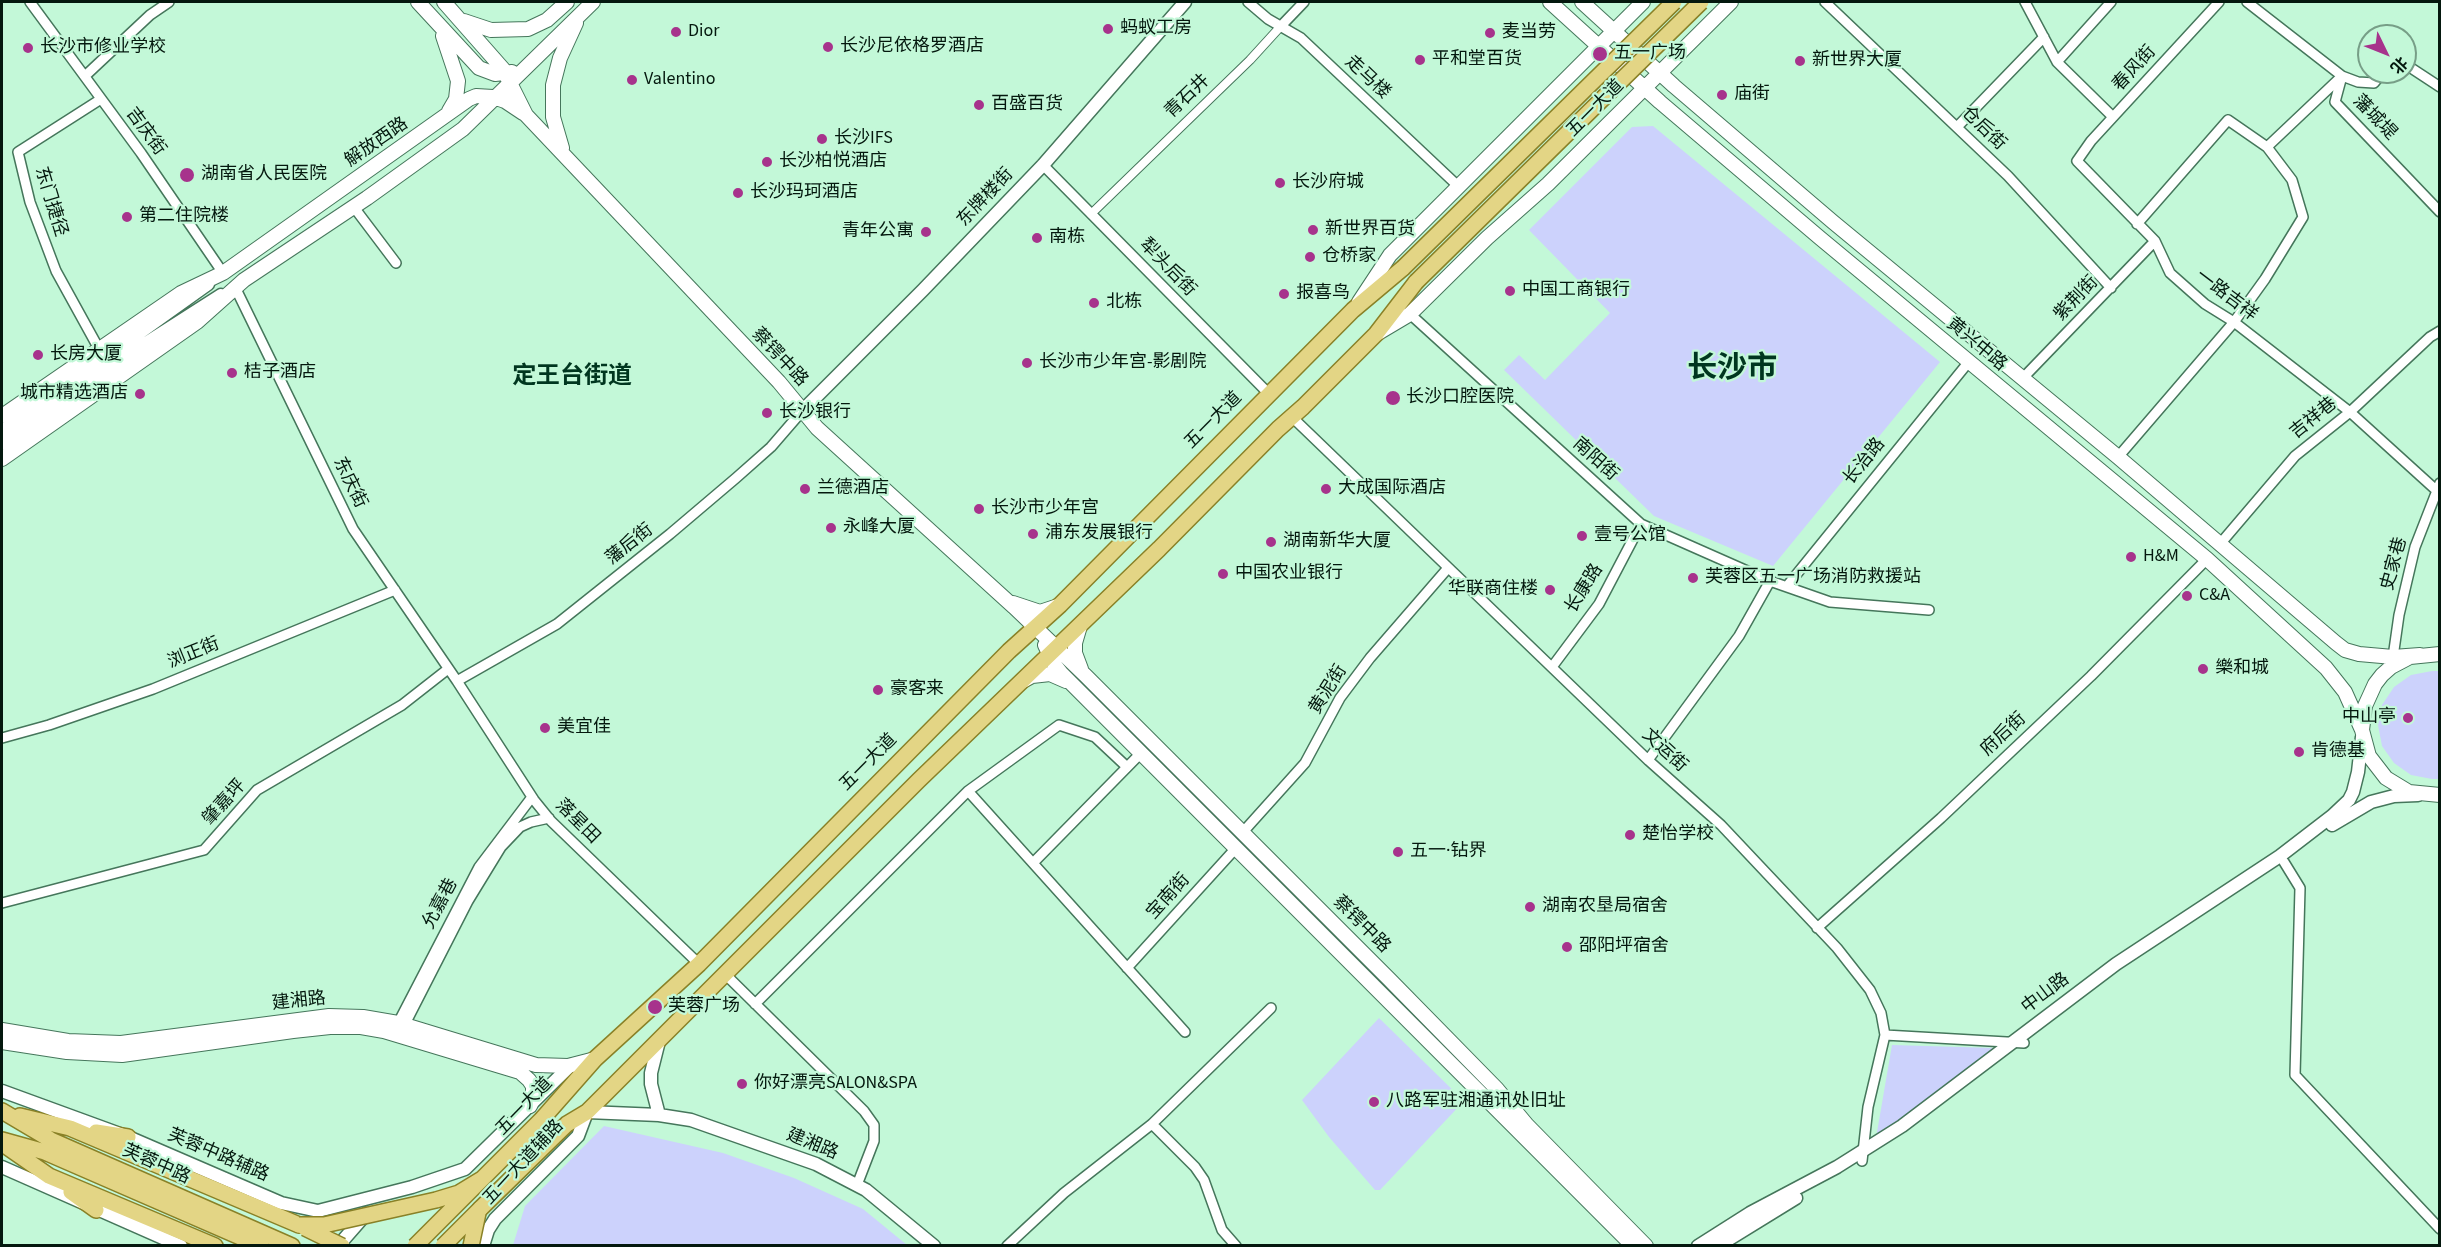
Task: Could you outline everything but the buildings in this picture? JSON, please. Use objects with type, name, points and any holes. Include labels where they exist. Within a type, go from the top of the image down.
[{"type":"main road","points":[[418,2],[479,68],[509,78],[526,68],[593,2]]},
{"type":"main road","name":"蔡锷中路","points":[[444,2],[509,78],[526,115],[832,443],[1004,597],[1040,632],[1053,652],[1086,676],[1490,1082],[1527,1125],[1646,1245]]},
{"type":"main road","points":[[458,18],[483,28],[519,31],[538,26],[567,2]]},
{"type":"main road","name":"黄兴中路","points":[[1550,2],[1645,88],[1965,359],[2207,559],[2326,668],[2345,692],[2362,730],[2369,756],[2376,768],[2397,786],[2422,795]]},
{"type":"main road","name":"黄兴中路","points":[[1582,2],[1660,73],[1842,230],[2118,457],[2346,650],[2359,654],[2393,657],[2439,654]]},
{"type":"main road","name":"五一大道","points":[[1353,310],[1390,255],[1643,2]]},
{"type":"main road","name":"五一大道","points":[[415,1245],[543,1118],[595,1059],[699,964],[881,777],[1040,632],[1060,605],[1353,310],[1403,268],[1674,2]]},
{"type":"main road","name":"五一大道","points":[[443,1245],[567,1124],[586,1112],[724,973],[1292,417],[1376,334],[1416,282],[1701,2]]},
{"type":"main road","name":"五一大道","points":[[1376,334],[1410,314],[1487,238],[1548,184],[1731,2]]},
{"type":"main road","points":[[565,155],[556,130],[553,85],[560,58],[579,16]]},
{"type":"main road","points":[[438,23],[458,81],[456,99],[447,115]]},
{"type":"main road","name":"解放西路","points":[[2,459],[197,322],[235,287],[463,129],[496,98],[509,78]]},
{"type":"main road","name":"解放西路","points":[[2,416],[181,293],[223,273],[476,96],[496,98]]},
{"type":"main road","points":[[496,98],[512,104],[526,115]]},
{"type":"main road","points":[[1004,597],[1022,607],[1040,612],[1060,605]]},
{"type":"main road","points":[[1080,626],[1075,643],[1075,653],[1086,676]]},
{"type":"main road","name":"蔡锷中路","points":[[1053,652],[1054,664],[1076,687],[1633,1245]]},
{"type":"main road","points":[[2362,730],[2365,706],[2375,684],[2391,667],[2420,655]]},
{"type":"main road","points":[[1021,682],[1032,676],[1050,674],[1059,676],[1076,687]]},
{"type":"main road","points":[[2422,795],[2439,795]]},
{"type":"main road","name":"建湘路","points":[[2,1030],[68,1041],[121,1043],[329,1016],[363,1017],[520,1072],[530,1080],[533,1086],[533,1099],[530,1106]]},
{"type":"main road","name":"建湘路","points":[[2,1042],[67,1052],[122,1055],[330,1027],[361,1027],[399,1030],[523,1062],[558,1067],[595,1059]]},
{"type":"main road","name":"芙蓉中路","points":[[5,1112],[126,1144],[336,1244]]},
{"type":"main road","name":"芙蓉中路","points":[[5,1112],[51,1140],[292,1245]]},
{"type":"main road","points":[[2,1141],[45,1152],[261,1245]]},
{"type":"main road","points":[[2,1141],[50,1176],[98,1204],[215,1245]]},
{"type":"main road","points":[[299,1225],[324,1225],[436,1200],[459,1193],[482,1179]]},
{"type":"main road","points":[[471,1245],[480,1209]]},
{"type":"street","name":"吉庆街","points":[[30,2],[85,76],[223,273]]},
{"type":"street","points":[[85,76],[150,15],[169,2]]},
{"type":"street","name":"东牌楼街","points":[[803,410],[1043,165],[1185,2]]},
{"type":"street","name":"走马楼","points":[[1248,2],[1268,19],[1301,38],[1458,186]]},
{"type":"street","name":"青石井","points":[[1091,214],[1250,60],[1304,2]]},
{"type":"street","name":"仓后街","points":[[1825,2],[1958,126],[2008,176],[2111,288]]},
{"type":"street","points":[[2025,2],[2057,62],[2113,117]]},
{"type":"street","points":[[2057,62],[2112,2]]},
{"type":"street","name":"春风街","points":[[2077,161],[2091,141],[2219,2]]},
{"type":"street","name":"藩城堤","points":[[2247,2],[2342,76],[2335,102],[2439,212]]},
{"type":"street","points":[[1958,126],[2044,38]]},
{"type":"street","points":[[2417,72],[2439,87]]},
{"type":"street","points":[[2267,147],[2342,76],[2357,82]]},
{"type":"street","name":"东门捷径","points":[[99,349],[56,271],[30,202],[18,152],[101,99]]},
{"type":"street","points":[[2118,457],[2234,322],[2265,279],[2303,217],[2292,180],[2267,147],[2228,120],[2137,224]]},
{"type":"street","name":"一路吉祥","points":[[2077,161],[2154,241],[2170,273],[2205,304],[2234,322],[2350,412],[2438,486]]},
{"type":"street","name":"犁头后街","points":[[1043,165],[1269,394]]},
{"type":"street","points":[[353,206],[396,262]]},
{"type":"street","name":"紫荆街","points":[[2022,379],[2154,241]]},
{"type":"street","name":"解放西路","points":[[2,444],[143,338],[223,273]]},
{"type":"street","name":"解放西路","points":[[2,431],[143,338],[235,287]]},
{"type":"street","name":"东庆街","points":[[235,287],[353,529],[457,681]]},
{"type":"street","name":"南阳街","points":[[1410,314],[1641,524],[1770,581],[1830,602],[1929,610]]},
{"type":"street","name":"吉祥巷","points":[[2220,544],[2295,456],[2350,412],[2439,331]]},
{"type":"street","name":"长治路","points":[[1787,586],[1966,364],[1965,359]]},
{"type":"street","name":"藩后街","points":[[457,681],[557,624],[736,478],[771,447],[803,410]]},
{"type":"street","name":"文运街","points":[[1292,417],[1648,760],[1721,825],[1817,928],[1870,990],[1881,1013],[1885,1035]]},
{"type":"street","name":"史家巷","points":[[2393,657],[2399,615],[2415,548],[2438,486]]},
{"type":"street","name":"长康路","points":[[1552,668],[1599,604],[1641,524]]},
{"type":"street","name":"府后街","points":[[1817,928],[1941,818],[2082,684],[2207,559]]},
{"type":"street","name":"黄泥街","points":[[1243,832],[1305,763],[1340,698],[1370,658],[1448,568]]},
{"type":"street","points":[[1648,760],[1739,636],[1770,581]]},
{"type":"street","name":"浏正街","points":[[2,738],[153,689],[395,590]]},
{"type":"street","name":"肇嘉坪","points":[[2,903],[204,850],[257,790],[402,705],[448,669]]},
{"type":"street","name":"落星田","points":[[457,681],[532,797],[549,818],[699,964]]},
{"type":"street","points":[[755,1004],[968,791],[1059,725],[1095,737],[1128,767]]},
{"type":"street","name":"中山路","points":[[2018,1043],[2116,964],[2280,856],[2341,808],[2349,800],[2356,783],[2362,730]]},
{"type":"street","points":[[1033,863],[1141,753]]},
{"type":"street","points":[[968,791],[1185,1032]]},
{"type":"street","name":"中山路","points":[[1718,1245],[1863,1156],[1910,1119],[2121,970],[2284,862],[2357,808],[2383,798],[2422,795]]},
{"type":"street","name":"允嘉巷","points":[[399,1030],[479,867],[532,797]]},
{"type":"street","name":"允嘉巷","points":[[399,1030],[468,901],[501,847],[520,827],[549,818]]},
{"type":"street","name":"宝南街","points":[[1127,968],[1236,848]]},
{"type":"street","points":[[2284,862],[2300,888],[2295,1075],[2439,1228]]},
{"type":"street","points":[[724,973],[864,1111],[874,1125],[874,1141],[858,1185]]},
{"type":"street","points":[[1007,1245],[1064,1193],[1152,1124],[1271,1008]]},
{"type":"street","points":[[1863,1156],[1869,1107],[1885,1035],[2018,1043]]},
{"type":"street","points":[[659,1115],[651,1084],[651,1073],[660,1037]]},
{"type":"street","name":"五一大道辅路","points":[[425,1183],[465,1169],[571,1065]]},
{"type":"street","name":"芙蓉中路辅路","points":[[2,1091],[126,1144],[294,1207],[318,1211],[425,1183]]},
{"type":"street","name":"建湘路","points":[[586,1112],[659,1115],[691,1120],[816,1164],[858,1185],[934,1245]]},
{"type":"street","name":"五一大道辅路","points":[[484,1241],[495,1219],[578,1136],[586,1112]]},
{"type":"street","points":[[1152,1124],[1195,1167],[1204,1180],[1222,1230],[1236,1245]]},
{"type":"street","name":"中山路","points":[[1698,1245],[1750,1213],[1837,1167],[1863,1156]]},
{"type":"street","points":[[2,1167],[98,1204],[181,1245]]},
{"type":"street","points":[[425,1183],[484,1241]]},
{"type":"street","points":[[336,1244],[383,1195]]},
{"type":"shaded area","points":[[1653,126],[1940,362],[1773,566],[1654,516],[1504,370],[1519,355],[1545,380],[1610,313],[1529,230],[1632,127]]},
{"type":"shaded area","points":[[2439,671],[2440,779],[2411,775],[2394,763],[2382,746],[2378,725],[2382,705],[2394,687],[2411,675]]},
{"type":"shaded area","points":[[1379,1018],[1464,1101],[1380,1190],[1375,1190],[1329,1137],[1302,1100]]},
{"type":"shaded area","points":[[1892,1045],[1994,1048],[1876,1138]]},
{"type":"shaded area","points":[[604,1126],[723,1153],[794,1178],[863,1209],[907,1245],[513,1245],[525,1206]]},
{"type":"place","name":"蚂蚁工房","points":[[1108,29]]},
{"type":"place","name":"Dior","points":[[676,32]]},
{"type":"place","name":"麦当劳","points":[[1490,33]]},
{"type":"place","name":"长沙尼依格罗酒店","points":[[828,47]]},
{"type":"place","name":"长沙市修业学校","points":[[28,48]]},
{"type":"place","name":"五一广场","points":[[1600,54]]},
{"type":"place","name":"平和堂百货","points":[[1420,60]]},
{"type":"place","name":"新世界大厦","points":[[1800,61]]},
{"type":"place","name":"Valentino","points":[[632,80]]},
{"type":"place","name":"庙街","points":[[1722,95]]},
{"type":"place","name":"百盛百货","points":[[979,105]]},
{"type":"place","name":"长沙IFS","points":[[822,139]]},
{"type":"place","name":"长沙柏悦酒店","points":[[767,162]]},
{"type":"place","name":"湖南省人民医院","points":[[187,175]]},
{"type":"place","name":"长沙府城","points":[[1280,183]]},
{"type":"place","name":"长沙玛珂酒店","points":[[738,193]]},
{"type":"place","name":"第二住院楼","points":[[127,217]]},
{"type":"place","name":"新世界百货","points":[[1313,230]]},
{"type":"place","name":"青年公寓","points":[[926,232]]},
{"type":"place","name":"南栋","points":[[1037,238]]},
{"type":"place","name":"仓桥家","points":[[1310,257]]},
{"type":"place","name":"中国工商银行","points":[[1510,291]]},
{"type":"place","name":"报喜鸟","points":[[1284,294]]},
{"type":"place","name":"北栋","points":[[1094,303]]},
{"type":"place","name":"长房大厦","points":[[38,355]]},
{"type":"place","name":"长沙市少年宫-影剧院","points":[[1027,363]]},
{"type":"place","name":"桔子酒店","points":[[232,373]]},
{"type":"place","name":"城市精选酒店","points":[[140,394]]},
{"type":"place","name":"长沙口腔医院","points":[[1393,398]]},
{"type":"place","name":"长沙银行","points":[[767,413]]},
{"type":"place","name":"兰德酒店","points":[[805,489]]},
{"type":"place","name":"大成国际酒店","points":[[1326,489]]},
{"type":"place","name":"长沙市少年宫","points":[[979,509]]},
{"type":"place","name":"永峰大厦","points":[[831,528]]},
{"type":"place","name":"浦东发展银行","points":[[1033,534]]},
{"type":"place","name":"壹号公馆","points":[[1582,536]]},
{"type":"place","name":"湖南新华大厦","points":[[1271,542]]},
{"type":"place","name":"H&M","points":[[2131,557]]},
{"type":"place","name":"中国农业银行","points":[[1223,574]]},
{"type":"place","name":"芙蓉区五一广场消防救援站","points":[[1693,578]]},
{"type":"place","name":"华联商住楼","points":[[1550,590]]},
{"type":"place","name":"C&A","points":[[2187,596]]},
{"type":"place","name":"樂和城","points":[[2203,669]]},
{"type":"place","name":"豪客来","points":[[878,690]]},
{"type":"place","name":"中山亭","points":[[2408,718]]},
{"type":"place","name":"美宜佳","points":[[545,728]]},
{"type":"place","name":"肯德基","points":[[2299,752]]},
{"type":"place","name":"楚怡学校","points":[[1630,835]]},
{"type":"place","name":"五一·钻界","points":[[1398,852]]},
{"type":"place","name":"湖南农垦局宿舍","points":[[1530,907]]},
{"type":"place","name":"邵阳坪宿舍","points":[[1567,947]]},
{"type":"place","name":"芙蓉广场","points":[[655,1007]]},
{"type":"place","name":"你好漂亮SALON&SPA","points":[[742,1084]]},
{"type":"place","name":"八路军驻湘通讯处旧址","points":[[1374,1102]]},
{"type":"district","name":"长沙市","points":[[1732,370]]},
{"type":"district","name":"定王台街道","points":[[572,378]]}]
